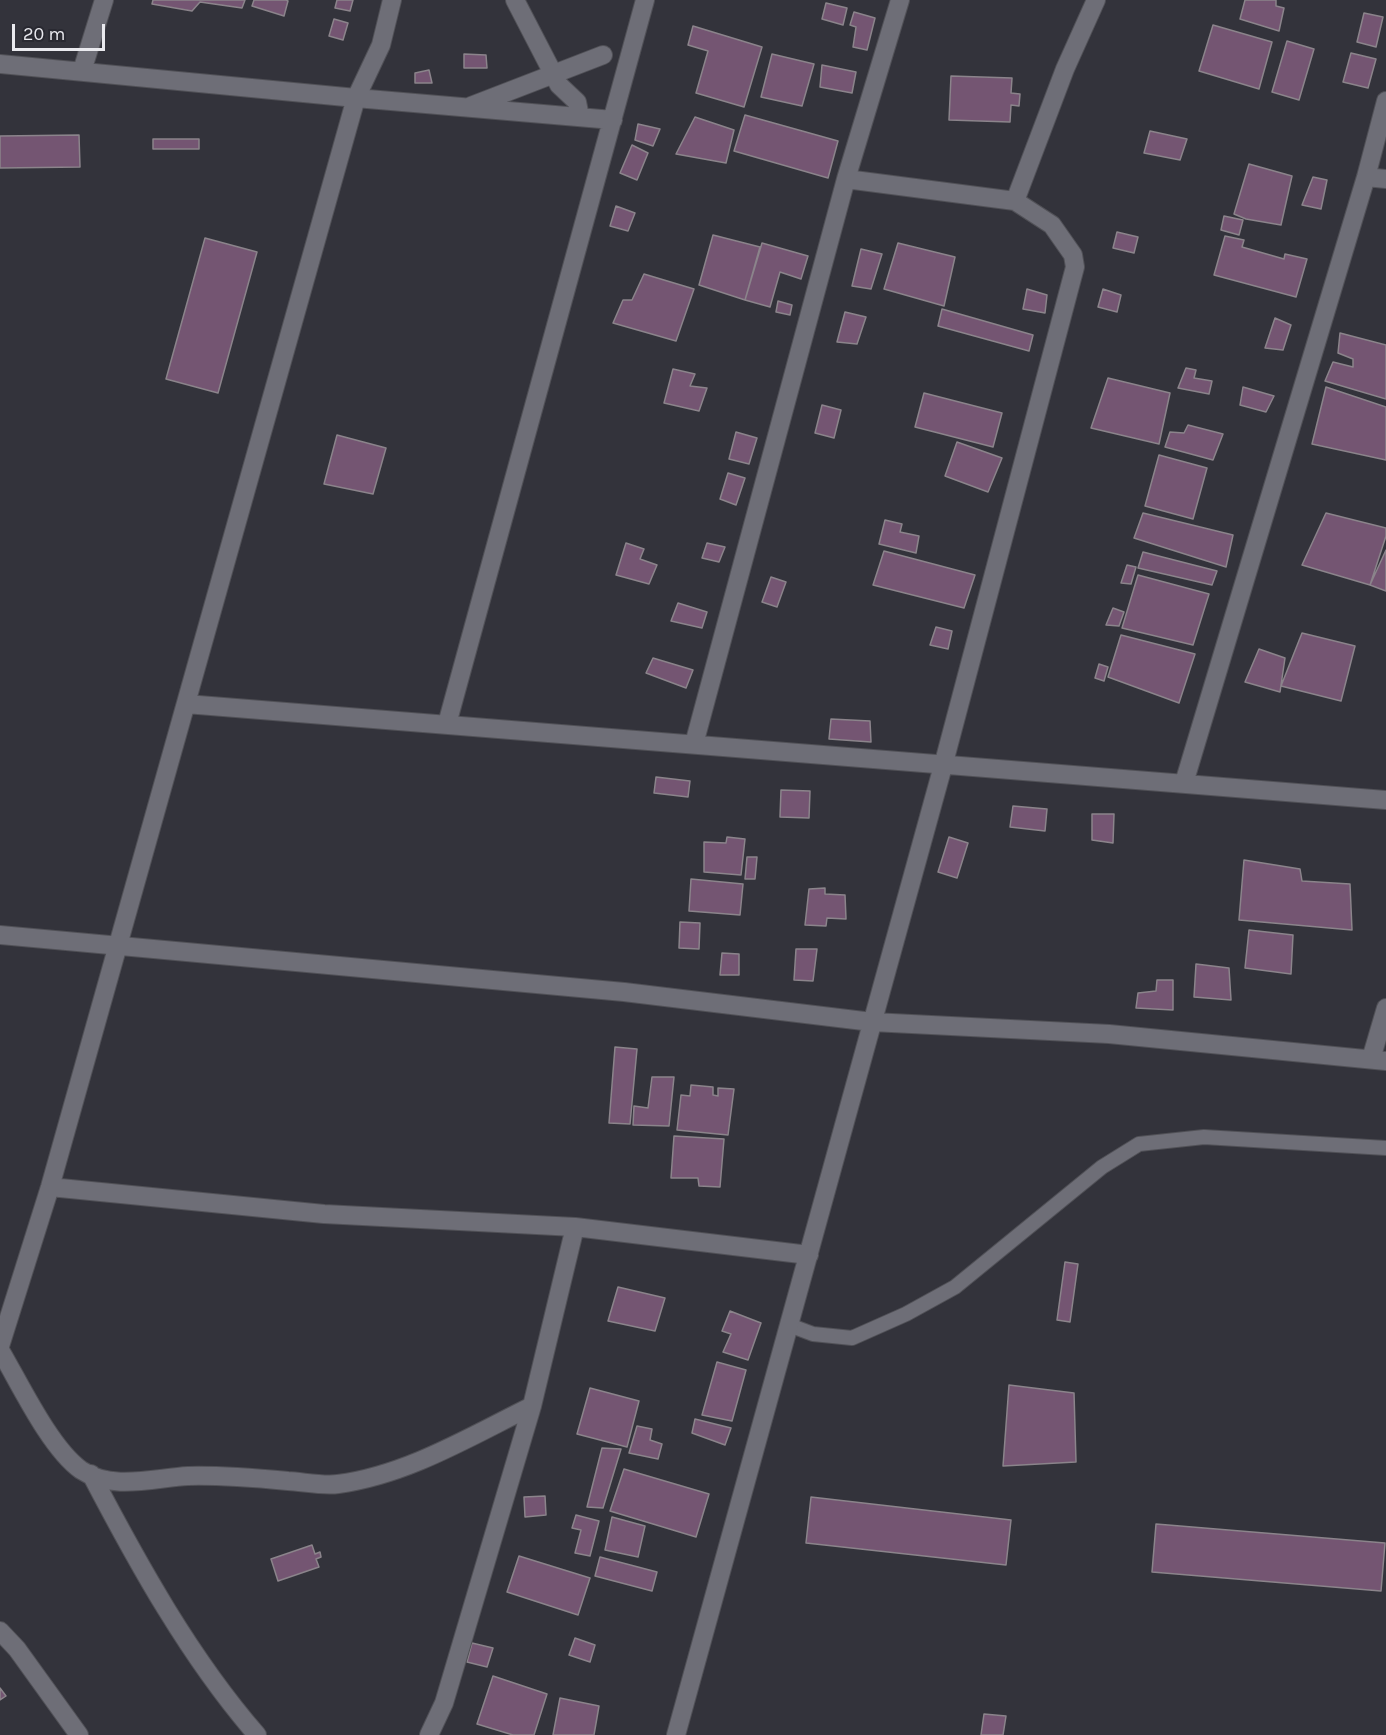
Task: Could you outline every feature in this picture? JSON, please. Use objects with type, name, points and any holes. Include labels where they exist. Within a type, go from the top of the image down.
[{"type":"street","points":[[82,71],[104,0]]},
{"type":"street","points":[[392,0],[381,45],[356,98],[50,1187],[0,1348],[53,1442],[82,1470],[104,1479],[131,1482],[189,1476],[337,1485],[388,1472],[438,1452],[532,1406]]},
{"type":"street","points":[[515,0],[559,85],[577,102],[580,117]]},
{"type":"street","points":[[447,724],[645,0]]},
{"type":"street","points":[[694,744],[846,179],[900,0]]},
{"type":"street","points":[[1015,201],[1065,69],[1096,0]]},
{"type":"street","points":[[466,108],[603,55]]},
{"type":"street","points":[[0,64],[612,120]]},
{"type":"street","points":[[1184,783],[1366,177],[1386,101]]},
{"type":"street","points":[[1366,177],[1386,179]]},
{"type":"street","points":[[676,1735],[943,766],[1075,267],[1073,255],[1052,225],[1015,201],[846,179]]},
{"type":"street","points":[[186,704],[1386,800]]},
{"type":"street","points":[[0,935],[624,992],[872,1022],[1109,1034],[1378,1060],[1386,1008]]},
{"type":"street","points":[[50,1187],[324,1214],[575,1227],[809,1255]]},
{"type":"street","points":[[429,1735],[444,1703],[532,1406],[575,1227]]},
{"type":"street","points":[[91,1474],[128,1543],[177,1622],[228,1702],[257,1735]]},
{"type":"street","points":[[0,1631],[17,1649],[79,1735]]},
{"type":"lane","points":[[789,1325],[813,1334],[852,1338],[906,1314],[956,1287],[1102,1167],[1139,1144],[1204,1137],[1386,1148]]},
{"type":"building","points":[[153,0],[245,0],[242,8],[200,2],[192,11],[152,4]]},
{"type":"building","points":[[254,0],[288,1],[284,16],[252,6]]},
{"type":"building","points":[[337,0],[353,0],[350,11],[335,8]]},
{"type":"building","points":[[1245,0],[1276,0],[1276,6],[1284,8],[1279,31],[1240,19]]},
{"type":"building","points":[[826,3],[847,8],[843,25],[822,19]]},
{"type":"building","points":[[854,12],[875,18],[867,50],[853,47],[856,27],[850,25]]},
{"type":"building","points":[[1364,13],[1383,17],[1376,47],[1357,42]]},
{"type":"building","points":[[334,19],[348,23],[343,40],[329,36]]},
{"type":"building","points":[[1213,25],[1272,42],[1259,89],[1199,71]]},
{"type":"building","points":[[693,26],[762,47],[744,107],[696,93],[708,51],[688,45]]},
{"type":"building","points":[[1287,41],[1314,49],[1299,100],[1272,92]]},
{"type":"building","points":[[1351,53],[1376,59],[1368,88],[1343,82]]},
{"type":"building","points":[[464,54],[486,55],[487,68],[464,68]]},
{"type":"building","points":[[772,54],[814,64],[802,106],[761,97]]},
{"type":"building","points":[[822,65],[856,72],[852,93],[820,87]]},
{"type":"building","points":[[429,70],[432,83],[415,83],[415,73]]},
{"type":"building","points":[[951,76],[1012,78],[1011,93],[1020,94],[1019,106],[1011,105],[1010,122],[949,120]]},
{"type":"building","points":[[745,115],[838,141],[828,178],[734,151]]},
{"type":"building","points":[[695,117],[734,130],[726,163],[676,154]]},
{"type":"building","points":[[638,124],[660,129],[653,146],[635,140]]},
{"type":"building","points":[[1150,131],[1187,139],[1180,160],[1144,153]]},
{"type":"building","points":[[79,135],[80,167],[0,168],[0,136]]},
{"type":"building","points":[[153,139],[199,139],[199,149],[153,149]]},
{"type":"building","points":[[632,145],[648,153],[637,180],[620,173]]},
{"type":"building","points":[[1249,164],[1292,176],[1281,225],[1246,219],[1234,214]]},
{"type":"building","points":[[1313,177],[1327,180],[1321,209],[1302,205]]},
{"type":"building","points":[[616,206],[635,213],[628,231],[610,226]]},
{"type":"building","points":[[1224,216],[1243,220],[1239,235],[1221,230]]},
{"type":"building","points":[[1117,232],[1138,237],[1134,253],[1113,248]]},
{"type":"building","points":[[713,235],[760,247],[745,300],[699,285]]},
{"type":"building","points":[[1225,236],[1244,240],[1242,247],[1284,259],[1285,254],[1307,259],[1296,297],[1214,275]]},
{"type":"building","points":[[205,238],[257,252],[218,393],[166,379]]},
{"type":"building","points":[[762,243],[808,256],[801,279],[780,272],[770,307],[745,300]]},
{"type":"building","points":[[898,243],[955,257],[944,306],[884,289]]},
{"type":"building","points":[[861,249],[882,254],[871,289],[852,286]]},
{"type":"building","points":[[644,274],[694,289],[676,341],[613,323],[623,300],[632,300]]},
{"type":"building","points":[[1027,289],[1047,295],[1045,313],[1023,309]]},
{"type":"building","points":[[1103,289],[1121,295],[1117,312],[1098,307]]},
{"type":"building","points":[[778,301],[792,305],[790,315],[776,312]]},
{"type":"building","points":[[942,309],[1033,335],[1029,351],[938,326]]},
{"type":"building","points":[[845,312],[866,317],[857,344],[837,342]]},
{"type":"building","points":[[1275,318],[1291,325],[1283,350],[1265,348]]},
{"type":"building","points":[[1340,333],[1386,345],[1386,399],[1325,381],[1333,362],[1353,367],[1353,359],[1338,353]]},
{"type":"building","points":[[1186,368],[1196,370],[1194,378],[1212,381],[1209,394],[1178,388]]},
{"type":"building","points":[[673,369],[695,374],[690,386],[707,388],[699,411],[664,403]]},
{"type":"building","points":[[1108,378],[1170,393],[1159,444],[1091,428]]},
{"type":"building","points":[[1243,387],[1274,396],[1266,412],[1240,405]]},
{"type":"building","points":[[1326,387],[1386,407],[1386,460],[1312,444]]},
{"type":"building","points":[[924,393],[1002,413],[993,447],[915,427]]},
{"type":"building","points":[[822,405],[841,410],[834,438],[815,433]]},
{"type":"building","points":[[1188,425],[1223,434],[1213,460],[1165,447],[1170,432],[1184,433]]},
{"type":"building","points":[[736,432],[757,438],[749,464],[729,459]]},
{"type":"building","points":[[337,435],[386,448],[373,494],[324,484]]},
{"type":"building","points":[[957,442],[1002,458],[988,492],[945,476]]},
{"type":"building","points":[[1159,455],[1207,468],[1193,519],[1145,506]]},
{"type":"building","points":[[728,473],[745,478],[736,505],[720,499]]},
{"type":"building","points":[[1143,513],[1233,535],[1226,567],[1134,538]]},
{"type":"building","points":[[1326,513],[1386,528],[1386,536],[1370,585],[1302,565]]},
{"type":"building","points":[[885,520],[902,524],[900,532],[919,536],[916,553],[879,544]]},
{"type":"building","points":[[626,543],[644,549],[640,559],[657,565],[649,584],[616,575]]},
{"type":"building","points":[[707,543],[725,547],[719,562],[702,558]]},
{"type":"building","points":[[1386,550],[1386,591],[1370,585]]},
{"type":"building","points":[[884,551],[975,575],[964,608],[873,585]]},
{"type":"building","points":[[1143,552],[1217,571],[1212,585],[1138,568]]},
{"type":"building","points":[[1127,565],[1136,567],[1131,584],[1121,583]]},
{"type":"building","points":[[1138,575],[1209,594],[1193,645],[1122,628]]},
{"type":"building","points":[[771,577],[786,582],[777,607],[762,602]]},
{"type":"building","points":[[678,603],[707,612],[702,628],[671,621]]},
{"type":"building","points":[[1113,608],[1124,612],[1119,626],[1106,625]]},
{"type":"building","points":[[936,627],[952,631],[948,649],[930,645]]},
{"type":"building","points":[[1302,633],[1355,646],[1341,701],[1281,686]]},
{"type":"building","points":[[1121,635],[1195,654],[1179,703],[1108,677]]},
{"type":"building","points":[[1259,649],[1285,658],[1280,692],[1245,682]]},
{"type":"building","points":[[653,658],[693,670],[686,688],[646,673]]},
{"type":"building","points":[[1099,664],[1108,667],[1104,681],[1095,678]]},
{"type":"building","points":[[831,719],[870,721],[871,742],[829,739]]},
{"type":"building","points":[[656,777],[690,781],[688,797],[654,793]]},
{"type":"building","points":[[781,790],[810,791],[809,818],[780,817]]},
{"type":"building","points":[[1013,806],[1047,809],[1045,831],[1010,827]]},
{"type":"building","points":[[1092,814],[1114,814],[1113,843],[1092,840]]},
{"type":"building","points":[[727,837],[745,839],[741,875],[704,872],[704,842],[726,843]]},
{"type":"building","points":[[949,837],[968,843],[957,878],[938,872]]},
{"type":"building","points":[[747,857],[757,857],[755,879],[745,879]]},
{"type":"building","points":[[1244,860],[1300,869],[1302,881],[1350,884],[1352,930],[1239,920]]},
{"type":"building","points":[[691,879],[743,884],[740,915],[689,911]]},
{"type":"building","points":[[825,888],[825,894],[845,895],[846,919],[827,918],[826,926],[805,925],[809,889]]},
{"type":"building","points":[[680,922],[700,923],[699,949],[679,948]]},
{"type":"building","points":[[1249,930],[1293,935],[1291,974],[1245,968]]},
{"type":"building","points":[[796,949],[817,949],[813,981],[794,980]]},
{"type":"building","points":[[722,953],[739,954],[739,975],[720,975]]},
{"type":"building","points":[[1196,964],[1229,968],[1231,1000],[1194,997]]},
{"type":"building","points":[[1157,980],[1173,980],[1173,1010],[1136,1008],[1138,993],[1156,991]]},
{"type":"building","points":[[615,1047],[637,1049],[630,1124],[609,1123]]},
{"type":"building","points":[[652,1077],[674,1077],[669,1126],[633,1125],[634,1106],[648,1108]]},
{"type":"building","points":[[691,1085],[713,1087],[713,1095],[718,1096],[718,1088],[734,1089],[728,1135],[677,1130],[681,1095],[690,1096]]},
{"type":"building","points":[[674,1136],[724,1139],[720,1187],[699,1186],[698,1178],[671,1178]]},
{"type":"building","points":[[1065,1262],[1078,1264],[1070,1322],[1057,1320]]},
{"type":"building","points":[[618,1287],[665,1298],[655,1331],[608,1321]]},
{"type":"building","points":[[730,1311],[761,1323],[748,1360],[723,1352],[731,1334],[722,1331]]},
{"type":"building","points":[[717,1362],[746,1370],[732,1421],[702,1415]]},
{"type":"building","points":[[1009,1385],[1074,1393],[1076,1462],[1003,1466]]},
{"type":"building","points":[[590,1388],[639,1401],[627,1447],[577,1434]]},
{"type":"building","points":[[695,1419],[731,1428],[725,1445],[692,1433]]},
{"type":"building","points":[[637,1426],[652,1429],[650,1440],[662,1444],[658,1459],[629,1453]]},
{"type":"building","points":[[602,1448],[621,1449],[603,1508],[587,1507]]},
{"type":"building","points":[[624,1469],[709,1494],[696,1537],[610,1511]]},
{"type":"building","points":[[545,1496],[546,1515],[525,1517],[524,1497]]},
{"type":"building","points":[[811,1497],[1011,1520],[1006,1565],[806,1543]]},
{"type":"building","points":[[576,1515],[599,1521],[590,1556],[575,1553],[581,1530],[572,1528]]},
{"type":"building","points":[[612,1517],[645,1526],[638,1557],[605,1550]]},
{"type":"building","points":[[1156,1524],[1385,1543],[1381,1591],[1152,1572]]},
{"type":"building","points":[[312,1545],[315,1554],[320,1552],[321,1557],[316,1559],[319,1567],[278,1581],[271,1559]]},
{"type":"building","points":[[519,1556],[590,1578],[578,1615],[507,1592]]},
{"type":"building","points":[[600,1557],[657,1572],[652,1591],[595,1576]]},
{"type":"building","points":[[575,1638],[595,1645],[590,1662],[569,1655]]},
{"type":"building","points":[[472,1643],[493,1648],[487,1667],[467,1662]]},
{"type":"building","points":[[493,1676],[547,1694],[534,1735],[513,1735],[477,1724]]},
{"type":"building","points":[[0,1688],[6,1696],[0,1700]]},
{"type":"building","points":[[560,1698],[599,1706],[594,1735],[553,1735]]},
{"type":"building","points":[[984,1714],[1006,1716],[1003,1735],[981,1735]]}]
